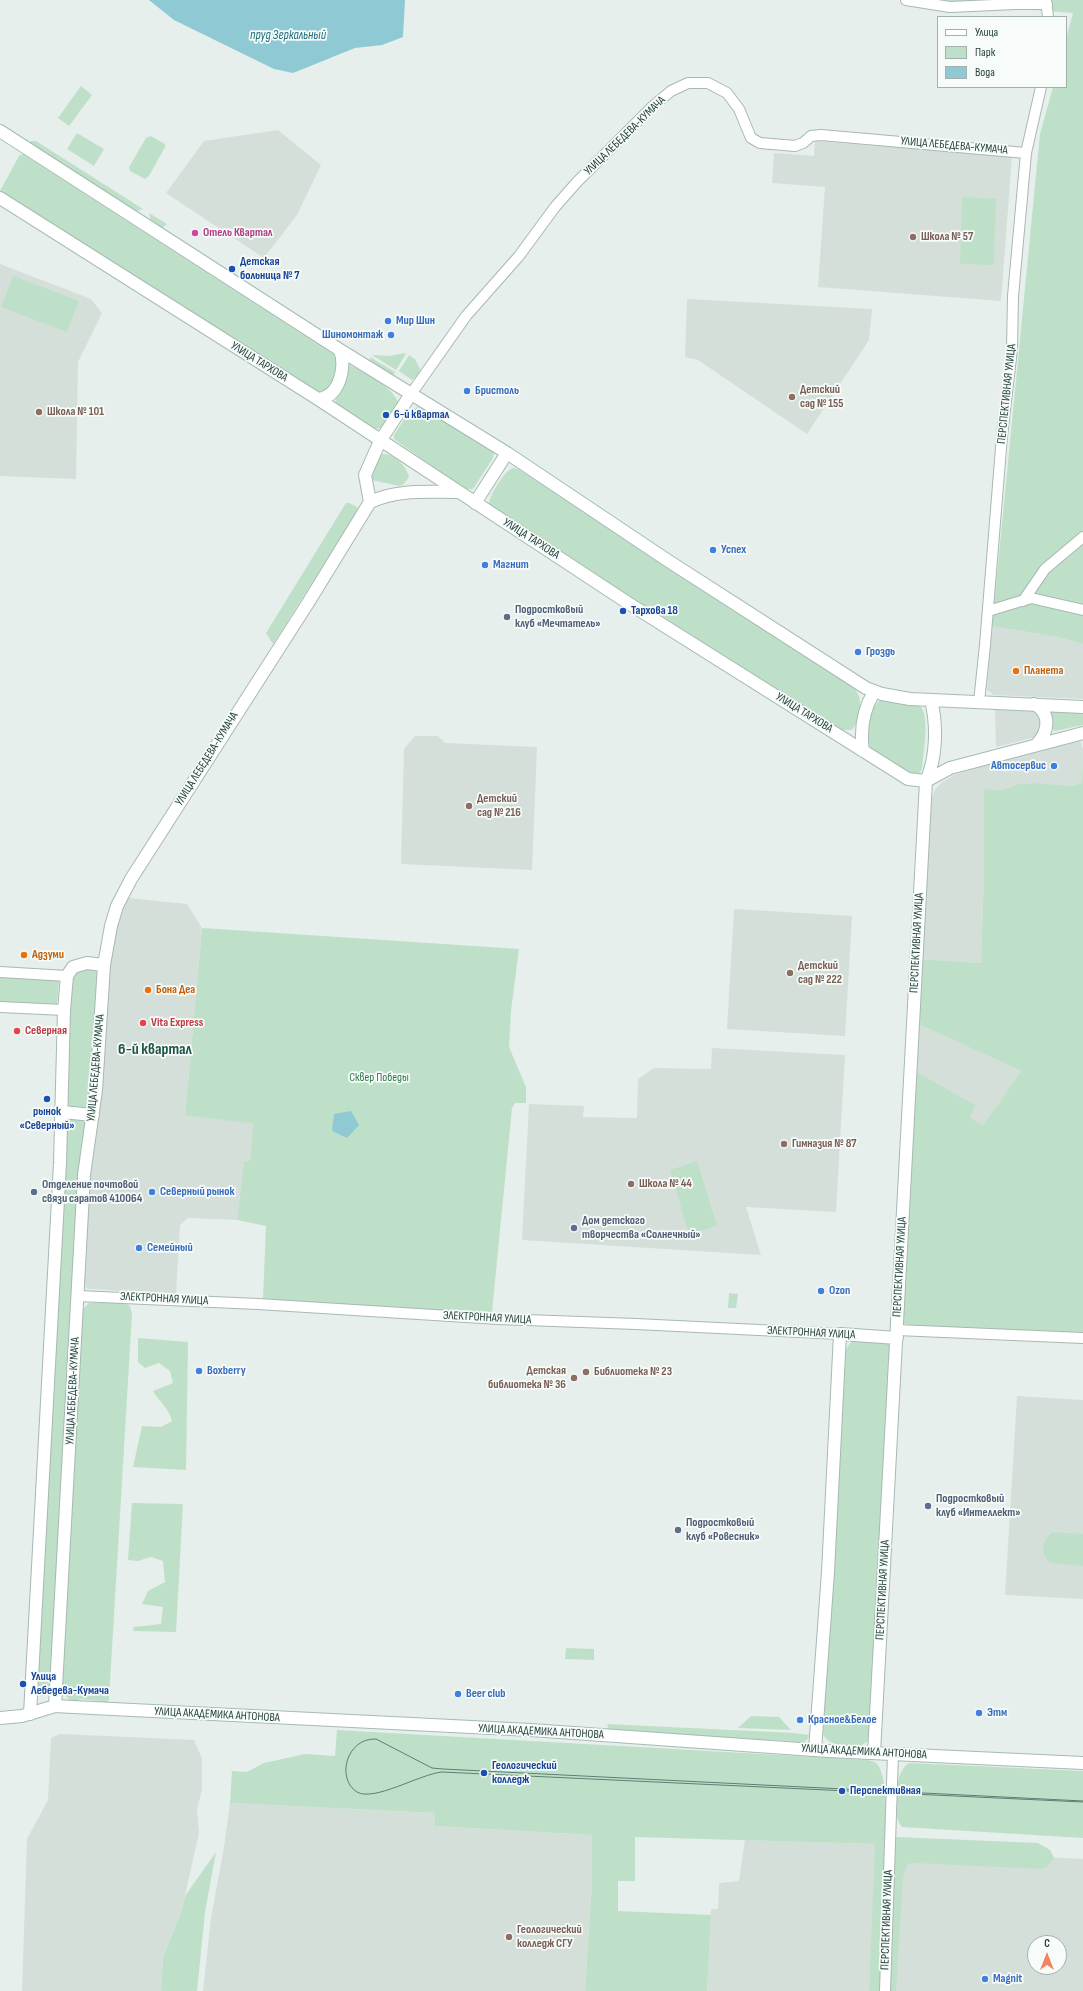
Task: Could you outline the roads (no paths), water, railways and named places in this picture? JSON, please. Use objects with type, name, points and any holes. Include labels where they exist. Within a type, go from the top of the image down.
[{"type":"main road","points":[[0,131],[340,350],[507,453],[676,565],[874,692],[910,699],[1083,707]]},
{"type":"main road","name":"УЛИЦА ТАРХОВА","points":[[0,198],[318,399],[628,603],[908,780],[926,781]]},
{"type":"main road","points":[[318,399],[332,394],[336,388],[343,364],[340,350]]},
{"type":"main road","points":[[411,394],[380,441],[365,476],[370,502],[381,497],[406,492],[458,492]]},
{"type":"main road","points":[[476,503],[507,453]]},
{"type":"main road","name":"УЛИЦА ЛЕБЕДЕВА-КУМАЧА","points":[[55,1706],[84,1175],[93,1115],[104,965],[111,926],[117,906],[132,879],[308,603],[370,502]]},
{"type":"main road","points":[[863,751],[861,731],[868,702],[874,692]]},
{"type":"main road","name":"ПЕРСПЕКТИВНАЯ УЛИЦА","points":[[874,1753],[926,781],[932,768],[934,716],[930,700]]},
{"type":"main road","points":[[1034,704],[1043,710],[1047,722],[1045,732],[1037,744]]},
{"type":"main road","points":[[926,781],[950,768],[1083,733]]},
{"type":"main road","points":[[30,1714],[62,1112],[64,1010],[67,976],[73,967],[87,963],[104,965]]},
{"type":"main road","points":[[62,1112],[93,1115]]},
{"type":"main road","points":[[816,1750],[828,1572],[840,1334]]},
{"type":"main road","name":"ЭЛЕКТРОННАЯ УЛИЦА","points":[[840,1334],[897,1334]]},
{"type":"main road","name":"УЛИЦА АКАДЕМИКА АНТОНОВА","points":[[0,1718],[22,1716],[55,1706],[531,1730],[816,1750],[1083,1763]]},
{"type":"street","points":[[906,0],[950,7],[1016,4],[1047,6]]},
{"type":"street","name":"УЛИЦА ЛЕБЕДЕВА-КУМАЧА","points":[[411,394],[466,316],[519,256],[555,207],[577,182],[653,106],[671,91],[688,84],[708,83],[727,93],[739,109],[751,138],[760,143],[795,146],[803,143],[810,136],[821,135],[1026,152]]},
{"type":"street","name":"ПЕРСПЕКТИВНАЯ УЛИЦА","points":[[979,702],[1002,436],[1012,349],[1013,296],[1026,152],[1041,88]]},
{"type":"street","points":[[1023,601],[1045,569],[1083,537]]},
{"type":"street","points":[[988,611],[1031,598],[1083,610]]},
{"type":"street","points":[[0,972],[67,976]]},
{"type":"street","points":[[0,1007],[64,1010]]},
{"type":"street","name":"ЭЛЕКТРОННАЯ УЛИЦА","points":[[78,1296],[498,1319],[840,1334]]},
{"type":"street","name":"ЭЛЕКТРОННАЯ УЛИЦА","points":[[897,1334],[1083,1338]]},
{"type":"street","name":"ПЕРСПЕКТИВНАЯ УЛИЦА","points":[[885,1991],[893,1754]]},
{"type":"water","name":"пруд Зеркальный","points":[[149,0],[405,0],[403,37],[382,45],[355,48],[293,73],[274,69],[174,20]]},
{"type":"water","points":[[351,1111],[359,1125],[347,1138],[332,1131],[334,1114]]},
{"type":"tram line","points":[[1083,1801],[443,1769],[432,1768],[376,1739],[366,1740],[357,1745],[347,1760],[346,1769],[347,1778],[351,1786],[357,1792],[365,1794],[386,1791],[422,1777],[442,1772],[1083,1802]]},
{"type":"place","name":"Отель Квартал","points":[[195,233]]},
{"type":"place","name":"Школа № 57","points":[[913,237]]},
{"type":"place","name":"Детская больница № 7","points":[[232,269]]},
{"type":"place","name":"Мир Шин","points":[[388,321]]},
{"type":"place","name":"Шиномонтаж","points":[[391,335]]},
{"type":"place","name":"Бристоль","points":[[467,391]]},
{"type":"place","name":"Детский сад № 155","points":[[792,397]]},
{"type":"place","name":"Школа № 101","points":[[39,412]]},
{"type":"place","name":"6-й квартал","points":[[386,415]]},
{"type":"place","name":"Успех","points":[[713,550]]},
{"type":"place","name":"Магнит","points":[[485,565]]},
{"type":"place","name":"Тархова 18","points":[[623,611]]},
{"type":"place","name":"Подростковый клуб «Мечтатель»","points":[[507,617]]},
{"type":"place","name":"Гроздь","points":[[858,652]]},
{"type":"place","name":"Планета","points":[[1016,671]]},
{"type":"place","name":"Автосервис","points":[[1054,766]]},
{"type":"place","name":"Детский сад № 216","points":[[469,806]]},
{"type":"place","name":"Адзуми","points":[[24,955]]},
{"type":"place","name":"Детский сад № 222","points":[[790,973]]},
{"type":"place","name":"Бона Деа","points":[[148,990]]},
{"type":"place","name":"Vita Express","points":[[143,1023]]},
{"type":"place","name":"Северная","points":[[17,1031]]},
{"type":"place","name":"рынок «Северный»","points":[[47,1099]]},
{"type":"place","name":"Гимназия № 87","points":[[784,1144]]},
{"type":"place","name":"Школа № 44","points":[[631,1184]]},
{"type":"place","name":"Отделение почтовой связи саратов 410064","points":[[34,1192]]},
{"type":"place","name":"Северный рынок","points":[[152,1192]]},
{"type":"place","name":"Дом детского творчества «Солнечный»","points":[[574,1228]]},
{"type":"place","name":"Семейный","points":[[139,1248]]},
{"type":"place","name":"Ozon","points":[[821,1291]]},
{"type":"place","name":"Boxberry","points":[[199,1371]]},
{"type":"place","name":"Библиотека № 23","points":[[586,1372]]},
{"type":"place","name":"Детская библиотека № 36","points":[[574,1378]]},
{"type":"place","name":"Подростковый клуб «Интеллект»","points":[[928,1506]]},
{"type":"place","name":"Подростковый клуб «Ровесник»","points":[[678,1530]]},
{"type":"place","name":"Улица Лебедева-Кумача","points":[[23,1684]]},
{"type":"place","name":"Beer club","points":[[458,1694]]},
{"type":"place","name":"Этм","points":[[979,1713]]},
{"type":"place","name":"Красное&Белое","points":[[800,1720]]},
{"type":"place","name":"Геологический колледж","points":[[484,1773]]},
{"type":"place","name":"Перспективная","points":[[842,1791]]},
{"type":"place","name":"Геологический колледж СГУ","points":[[509,1937]]},
{"type":"place","name":"Magnit","points":[[985,1979]]},
{"type":"district","name":"6-й квартал","points":[[155,1050]]},
{"type":"park label","name":"Сквер Победы","points":[[379,1078]]}]
